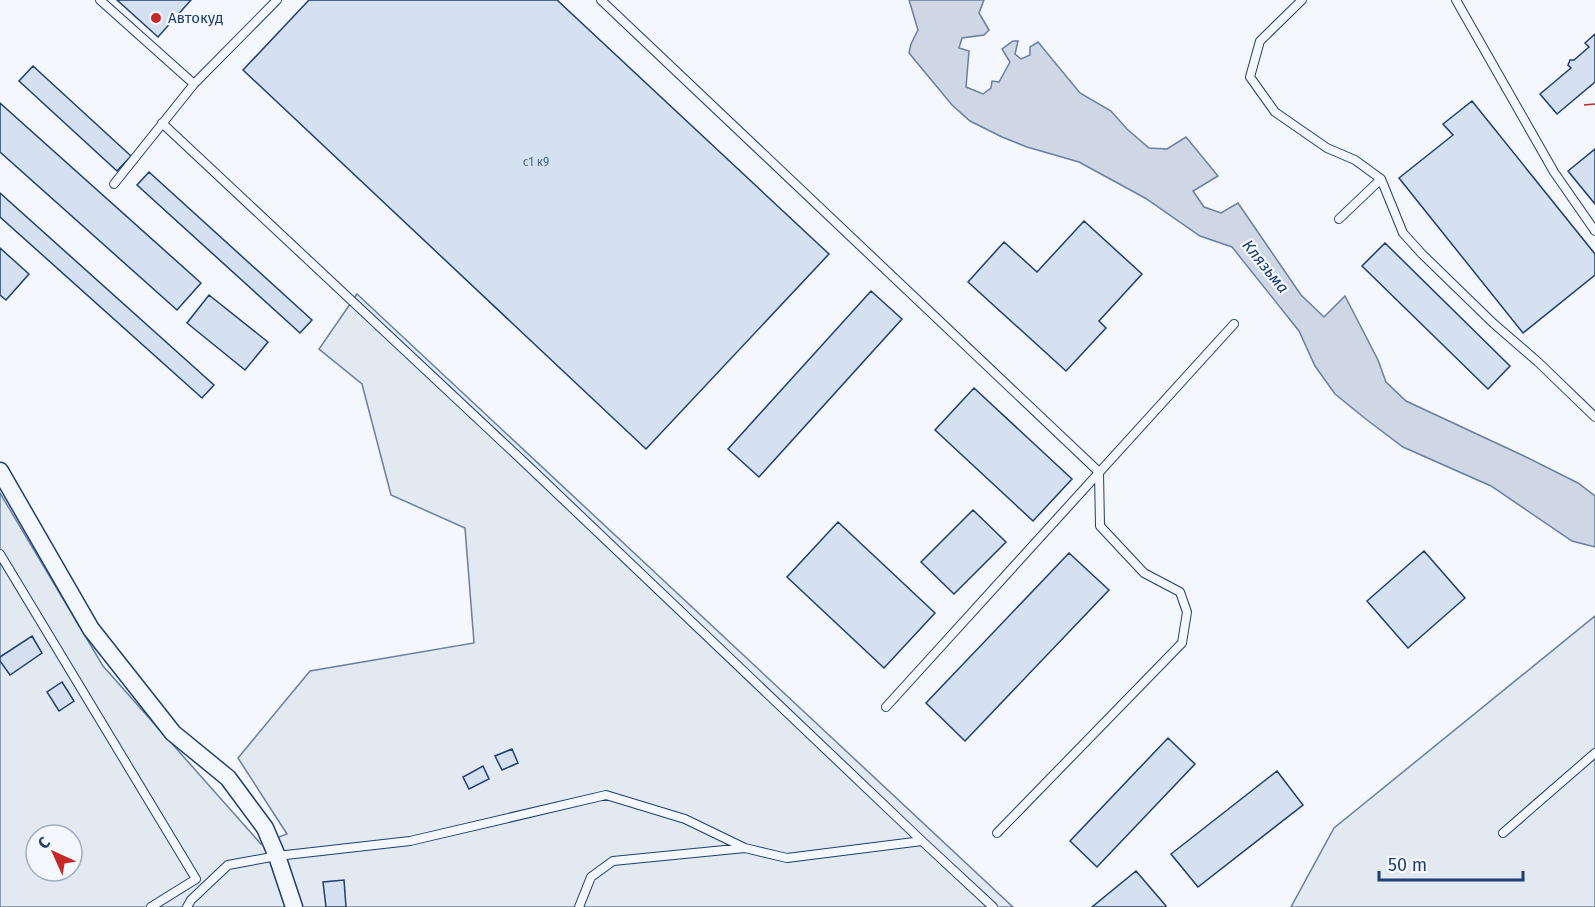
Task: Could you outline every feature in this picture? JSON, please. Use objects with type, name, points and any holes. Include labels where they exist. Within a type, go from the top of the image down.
[{"type":"street","points":[[0,471],[91,629],[173,733],[228,778],[265,828],[294,907]]},
{"type":"lane","points":[[100,0],[194,84]]},
{"type":"lane","points":[[114,184],[194,84],[277,0]]},
{"type":"lane","points":[[601,0],[1100,472],[1100,526],[1144,573],[1180,592],[1187,612],[1182,643],[997,833]]},
{"type":"lane","points":[[1302,0],[1260,41],[1250,76],[1275,112],[1327,148],[1355,160],[1381,179],[1403,233],[1409,240],[1493,323],[1538,362],[1595,417]]},
{"type":"lane","points":[[1456,0],[1554,172],[1595,231]]},
{"type":"lane","points":[[162,123],[517,455],[993,907]]},
{"type":"lane","points":[[1339,219],[1381,179]]},
{"type":"lane","points":[[886,707],[1234,324]]},
{"type":"lane","points":[[0,554],[196,879],[151,907]]},
{"type":"lane","points":[[1503,833],[1595,753]]},
{"type":"lane","points":[[182,888],[189,903],[228,865],[277,856],[410,841],[606,795],[685,819],[746,848],[787,858],[922,841]]},
{"type":"lane","points":[[579,907],[591,877],[613,861],[746,848]]},
{"type":"shaded area","points":[[357,294],[1013,907],[0,907],[0,493],[103,666],[261,844],[287,834],[238,758],[310,671],[474,643],[465,528],[391,495],[362,384],[319,349]]},
{"type":"shaded area","points":[[1595,616],[1595,907],[1291,907],[1334,828]]},
{"type":"water","name":"Клязьма","points":[[909,0],[984,0],[979,13],[989,30],[984,35],[962,38],[959,48],[969,51],[966,87],[983,94],[991,88],[992,81],[999,82],[1010,62],[1002,49],[1013,41],[1018,41],[1015,54],[1021,59],[1030,55],[1030,47],[1038,42],[1080,93],[1111,111],[1149,148],[1167,149],[1186,137],[1218,176],[1193,191],[1204,207],[1221,213],[1238,203],[1301,295],[1324,317],[1345,296],[1378,360],[1386,382],[1406,401],[1578,483],[1595,496],[1595,547],[1572,541],[1491,486],[1403,447],[1335,394],[1315,366],[1299,331],[1232,247],[1200,236],[1145,198],[1079,162],[1027,147],[970,121],[952,105],[909,53],[918,30]]},
{"type":"building","name":"Автокуд","points":[[117,0],[191,0],[158,37]]},
{"type":"building","points":[[309,0],[557,0],[829,254],[646,449],[243,70]]},
{"type":"building","points":[[1595,34],[1595,82],[1557,114],[1540,94],[1571,68],[1568,65],[1570,60],[1574,60],[1589,47],[1585,43]]},
{"type":"building","points":[[33,66],[131,156],[117,171],[19,81]]},
{"type":"building","points":[[1472,101],[1595,254],[1595,275],[1523,333],[1399,178],[1453,135],[1443,124]]},
{"type":"building","points":[[0,103],[201,283],[177,310],[0,152]]},
{"type":"building","points":[[1595,149],[1595,204],[1568,171]]},
{"type":"building","points":[[149,172],[312,320],[300,333],[137,185]]},
{"type":"building","points":[[0,193],[214,385],[202,398],[0,217]]},
{"type":"building","points":[[1084,221],[1142,274],[1099,321],[1106,328],[1066,371],[968,282],[1004,242],[1037,272]]},
{"type":"building","points":[[1385,243],[1510,366],[1488,389],[1362,266]]},
{"type":"building","points":[[0,248],[29,274],[6,300],[0,295]]},
{"type":"building","points":[[871,291],[902,319],[759,477],[728,449]]},
{"type":"building","points":[[209,295],[268,342],[245,370],[187,323]]},
{"type":"building","points":[[974,388],[1072,479],[1033,521],[935,430]]},
{"type":"building","points":[[973,510],[1006,542],[954,594],[921,562]]},
{"type":"building","points":[[838,522],[935,613],[884,668],[787,577]]},
{"type":"building","points":[[1424,551],[1465,598],[1408,648],[1367,601]]},
{"type":"building","points":[[1069,553],[1109,590],[965,741],[926,703]]},
{"type":"building","points":[[32,636],[42,653],[10,675],[0,661],[0,657]]},
{"type":"building","points":[[62,682],[74,701],[59,711],[47,692]]},
{"type":"building","points":[[1168,738],[1195,764],[1097,867],[1070,841]]},
{"type":"building","points":[[512,749],[518,763],[502,770],[495,756]]},
{"type":"building","points":[[483,766],[489,779],[469,789],[463,777]]},
{"type":"building","points":[[1277,771],[1303,805],[1198,887],[1171,854]]},
{"type":"building","points":[[1136,871],[1165,907],[1092,907]]},
{"type":"building","points":[[344,880],[346,907],[326,907],[323,882]]},
{"type":"power","points":[[1584,105],[1595,104]]},
{"type":"place","name":"Автокуд","points":[[156,18]]}]
